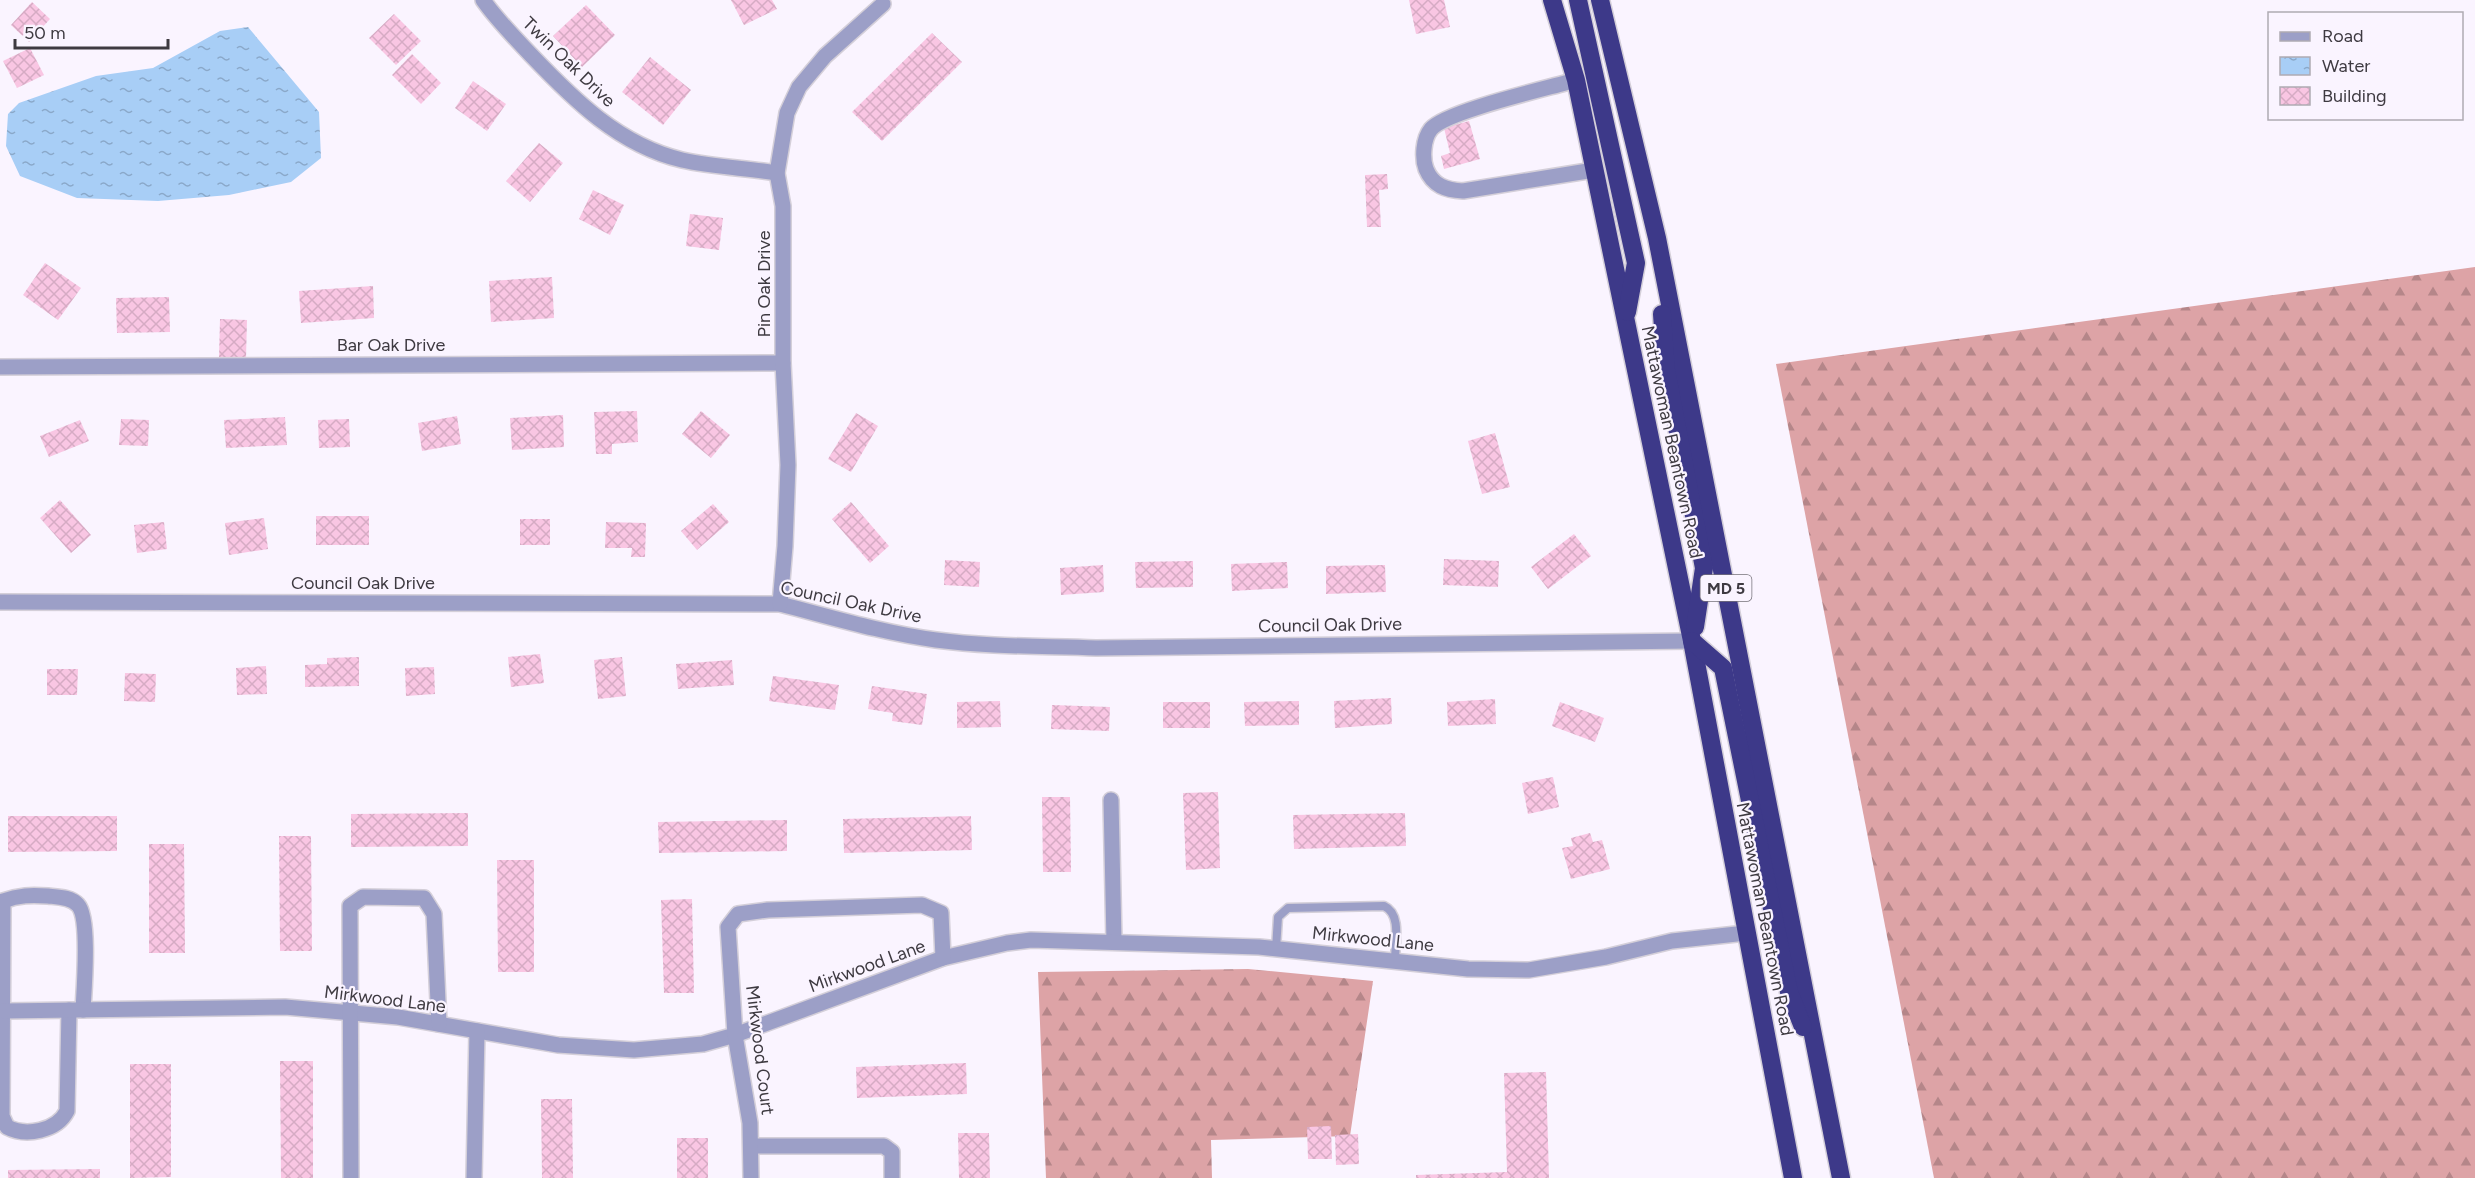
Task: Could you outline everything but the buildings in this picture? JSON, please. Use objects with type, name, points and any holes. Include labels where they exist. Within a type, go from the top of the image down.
[{"type":"highway","name":"Mattawoman Beantown Road","points":[[1552,0],[1576,80],[1692,641],[1793,1178]]},
{"type":"highway","points":[[1578,0],[1636,263],[1626,321]]},
{"type":"highway","name":"Mattawoman Beantown Road","points":[[1600,0],[1657,238],[1841,1178]]},
{"type":"highway","points":[[1657,238],[1666,370],[1704,568],[1692,641],[1723,668],[1789,992],[1819,1065]]},
{"type":"street","name":"Twin Oak Drive","points":[[483,0],[507,30],[565,90],[600,121],[640,145],[682,160],[777,172]]},
{"type":"street","name":"Pin Oak Drive","points":[[780,604],[788,465],[783,363],[783,206],[777,172],[787,114],[800,87],[825,56],[883,2]]},
{"type":"street","points":[[1576,80],[1476,108],[1441,122],[1431,129],[1425,142],[1424,163],[1429,177],[1441,188],[1463,191],[1594,170]]},
{"type":"street","name":"Bar Oak Drive","points":[[0,367],[783,363]]},
{"type":"street","name":"Council Oak Drive","points":[[0,602],[780,604],[862,625],[936,640],[1096,648],[1692,641]]},
{"type":"street","points":[[1111,800],[1114,942]]},
{"type":"street","points":[[20,895],[53,897],[72,900],[80,906],[85,926],[76,1010],[67,1111],[62,1122],[50,1128],[15,1131],[7,1127],[2,1116],[3,901],[20,895]]},
{"type":"street","points":[[351,1178],[350,906],[363,897],[424,898],[434,914],[439,1024]]},
{"type":"street","name":"Mirkwood Court","points":[[751,1178],[750,1123],[735,1035],[728,927],[738,914],[922,905],[941,913],[944,958]]},
{"type":"street","name":"Mirkwood Lane","points":[[4,1011],[285,1007],[398,1017],[558,1045],[634,1050],[704,1044],[735,1035],[944,958],[1023,941],[1114,942],[1276,949],[1468,969],[1529,970],[1606,957],[1672,941],[1746,933]]},
{"type":"street","points":[[474,1178],[477,1031]]},
{"type":"street","points":[[751,1146],[884,1146],[892,1152],[892,1178]]},
{"type":"lane","points":[[1276,949],[1278,917],[1288,908],[1384,906],[1391,909],[1395,916],[1395,961]]},
{"type":"green space","points":[[2475,267],[2475,1178],[1934,1178],[1776,364]]},
{"type":"green space","points":[[1248,969],[1373,981],[1350,1136],[1211,1140],[1212,1178],[1046,1178],[1038,972]]},
{"type":"water","points":[[248,27],[319,112],[321,158],[291,182],[229,195],[158,201],[77,198],[20,176],[6,146],[8,114],[19,103],[96,76],[153,68],[220,31]]}]
